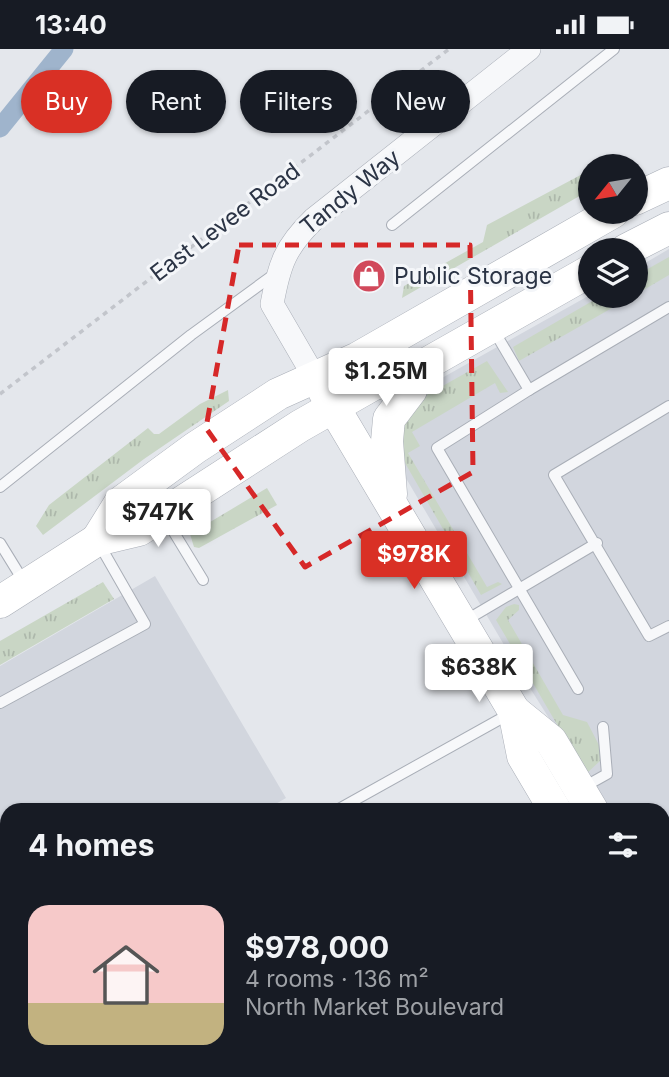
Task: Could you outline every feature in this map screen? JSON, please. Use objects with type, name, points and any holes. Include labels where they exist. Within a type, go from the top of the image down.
[{"type":"main road","points":[[648,193],[669,183]]},
{"type":"main road","points":[[97,540],[120,503],[173,463],[278,394],[358,359],[592,224]]},
{"type":"main road","points":[[648,239],[669,228]]},
{"type":"main road","points":[[0,602],[97,540],[139,530],[162,513],[372,385],[419,368],[578,278]]},
{"type":"main road","points":[[391,501],[387,441],[389,419],[411,390],[419,368]]},
{"type":"main road","points":[[315,378],[391,501],[514,711],[523,756],[551,803]]},
{"type":"main road","points":[[514,711],[551,741],[585,800]]},
{"type":"street","name":"Tandy Way","points":[[315,378],[272,304],[278,271],[291,242],[314,219],[529,49]]},
{"type":"lane","points":[[392,225],[614,49]]},
{"type":"lane","points":[[0,487],[191,335],[278,271]]},
{"type":"lane","points":[[578,689],[437,447],[669,307]]},
{"type":"lane","points":[[491,326],[529,390]]},
{"type":"lane","points":[[669,406],[554,474],[597,543],[649,636],[669,625]]},
{"type":"lane","points":[[162,513],[203,580]]},
{"type":"lane","points":[[0,703],[145,624],[97,540]]},
{"type":"lane","points":[[0,543],[27,587]]},
{"type":"lane","points":[[463,622],[597,543]]},
{"type":"lane","points":[[439,679],[481,655]]},
{"type":"lane","points":[[350,803],[514,711]]},
{"type":"lane","points":[[585,800],[607,774],[603,727]]},
{"type":"path","name":"East Levee Road","points":[[0,394],[449,49]]},
{"type":"highlighted area","points":[[239,245],[470,245],[473,472],[305,567],[206,428]]},
{"type":"shaded area","points":[[669,249],[669,803],[603,803],[523,677],[400,468],[417,392],[578,302],[578,308],[648,308],[648,261]]},
{"type":"shaded area","points":[[155,576],[286,798],[277,803],[0,803],[0,666]]},
{"type":"green space","points":[[578,176],[578,197],[402,298],[404,286],[483,242],[487,225]]},
{"type":"green space","points":[[669,257],[669,275],[648,287],[648,269]]},
{"type":"green space","points":[[580,308],[612,308],[519,361],[513,347]]},
{"type":"green space","points":[[487,361],[508,392],[500,393],[495,383],[412,432],[420,446],[408,453],[487,587],[498,582],[502,584],[481,595],[401,456],[402,424],[423,397]]},
{"type":"green space","points":[[228,390],[229,401],[144,459],[43,535],[36,526],[49,505],[148,428],[154,434],[159,434],[200,404]]},
{"type":"green space","points":[[267,488],[277,505],[199,548],[194,547],[190,534]]},
{"type":"green space","points":[[103,582],[114,599],[0,665],[0,641]]},
{"type":"green space","points":[[519,605],[519,610],[508,620],[563,715],[587,722],[600,747],[600,761],[586,774],[496,620],[506,607]]},
{"type":"waterway","points":[[0,128],[64,49]]},
{"type":"place","name":"Public Storage","points":[[369,276]]}]
